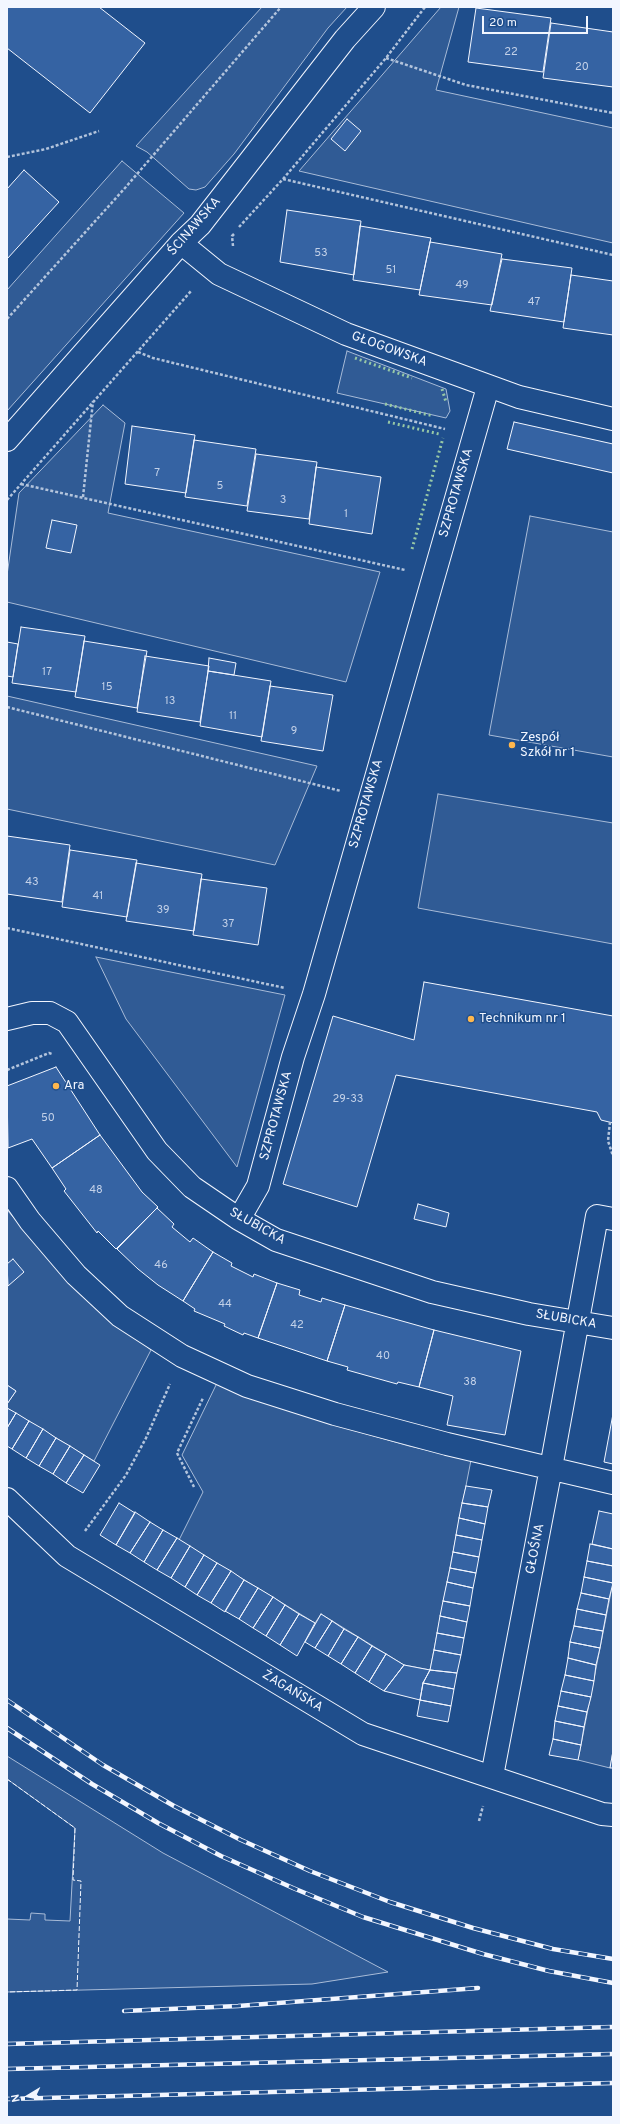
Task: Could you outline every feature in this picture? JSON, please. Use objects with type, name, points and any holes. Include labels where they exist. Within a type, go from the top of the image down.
[{"type":"street","name":"ŚCINAWSKA","points":[[7,440],[181,243],[200,225],[345,39],[374,7]]},
{"type":"street","name":"GŁOGOWSKA","points":[[181,243],[211,268],[227,278],[268,299],[346,334],[488,387],[519,397],[613,419]]},
{"type":"street","name":"SZPROTAWSKA","points":[[239,1219],[258,1186],[293,1057],[314,994],[488,387]]},
{"type":"street","name":"SŁUBICKA","points":[[7,1019],[32,1013],[50,1013],[67,1022],[157,1151],[192,1187],[239,1219],[276,1240],[432,1292],[506,1309],[613,1328]]},
{"type":"street","points":[[7,1188],[30,1221],[76,1275],[120,1316],[182,1356],[247,1386],[335,1414],[447,1444],[613,1483]]},
{"type":"street","name":"GŁOŚNA","points":[[492,1776],[552,1468],[576,1322],[596,1216],[613,1218]]},
{"type":"street","name":"ŻAGAŃSKA","points":[[7,1499],[68,1556],[363,1734],[602,1814],[613,1815]]},
{"type":"path","points":[[7,319],[125,188],[281,7]]},
{"type":"path","points":[[7,500],[211,268],[232,236],[283,179],[386,58],[425,7]]},
{"type":"path","points":[[386,58],[466,85],[613,113]]},
{"type":"path","points":[[7,157],[46,149],[99,131]]},
{"type":"path","points":[[283,179],[613,255]]},
{"type":"path","points":[[232,236],[235,250]]},
{"type":"path","points":[[138,352],[153,358],[446,429]]},
{"type":"path","points":[[83,497],[93,401]]},
{"type":"path","points":[[21,484],[412,572]]},
{"type":"path","points":[[7,707],[349,793]]},
{"type":"path","points":[[7,928],[291,989]]},
{"type":"path","points":[[7,1070],[49,1053]]},
{"type":"path","points":[[610,1122],[608,1141],[613,1156]]},
{"type":"path","points":[[68,1556],[126,1475],[146,1438],[182,1356]]},
{"type":"path","points":[[194,1487],[177,1453],[215,1371]]},
{"type":"shaded area","points":[[262,7],[347,7],[328,28],[234,154],[205,187],[196,190],[189,189],[147,152],[136,146]]},
{"type":"shaded area","points":[[441,7],[459,7],[436,90],[613,128],[613,243],[299,171]]},
{"type":"shaded area","points":[[122,161],[184,213],[7,411],[7,290]]},
{"type":"shaded area","points":[[347,351],[446,389],[450,411],[446,418],[337,393]]},
{"type":"shaded area","points":[[103,405],[125,423],[108,513],[380,572],[346,682],[7,602],[7,575],[19,493]]},
{"type":"shaded area","points":[[530,516],[613,532],[613,757],[489,735]]},
{"type":"shaded area","points":[[7,696],[317,766],[275,865],[7,809]]},
{"type":"shaded area","points":[[438,794],[613,823],[613,944],[418,908]]},
{"type":"shaded area","points":[[96,957],[285,995],[237,1167],[126,1019]]},
{"type":"shaded area","points":[[7,1210],[68,1279],[114,1320],[151,1350],[94,1461],[7,1408],[7,1404],[16,1391],[7,1385]]},
{"type":"shaded area","points":[[218,1381],[325,1422],[409,1446],[471,1460],[430,1670],[404,1665],[321,1614],[315,1623],[179,1540],[203,1492],[182,1455]]},
{"type":"shaded area","points":[[613,1582],[613,1751],[610,1768],[578,1760]]},
{"type":"shaded area","points":[[7,1756],[163,1853],[388,1972],[312,1984],[7,1992],[7,1919],[30,1920],[31,1913],[45,1914],[45,1920],[70,1921],[75,1828],[7,1779]]},
{"type":"building","points":[[7,7],[99,7],[145,43],[90,113],[7,48]]},
{"type":"building","points":[[476,8],[551,18],[543,72],[468,62]]},
{"type":"building","points":[[551,23],[613,32],[613,87],[543,78]]},
{"type":"building","points":[[347,119],[361,131],[345,151],[331,139]]},
{"type":"building","points":[[24,170],[59,202],[7,259],[7,189]]},
{"type":"building","points":[[287,210],[361,221],[354,275],[280,262]]},
{"type":"building","points":[[360,226],[431,238],[420,290],[353,280]]},
{"type":"building","points":[[430,242],[502,254],[492,305],[419,295]]},
{"type":"building","points":[[502,259],[572,268],[564,322],[490,311]]},
{"type":"building","points":[[571,275],[613,281],[613,335],[563,328]]},
{"type":"building","points":[[514,422],[613,444],[613,473],[507,449]]},
{"type":"building","points":[[132,426],[195,435],[186,493],[125,484]]},
{"type":"building","points":[[194,440],[256,449],[247,506],[185,497]]},
{"type":"building","points":[[256,454],[317,462],[309,519],[247,511]]},
{"type":"building","points":[[316,467],[381,477],[372,534],[309,524]]},
{"type":"building","points":[[52,520],[77,525],[71,553],[46,548]]},
{"type":"building","points":[[21,627],[85,636],[76,692],[12,683]]},
{"type":"building","points":[[84,641],[147,651],[137,708],[75,697]]},
{"type":"building","points":[[7,642],[18,644],[13,677],[7,676]]},
{"type":"building","points":[[145,656],[209,666],[200,722],[137,712]]},
{"type":"building","points":[[209,658],[236,663],[234,675],[208,671]]},
{"type":"building","points":[[208,671],[271,681],[262,737],[200,726]]},
{"type":"building","points":[[270,686],[333,695],[323,751],[261,741]]},
{"type":"building","points":[[7,836],[70,845],[62,902],[7,894]]},
{"type":"building","points":[[70,850],[137,860],[127,917],[62,907]]},
{"type":"building","points":[[136,863],[202,874],[194,931],[126,921]]},
{"type":"building","points":[[201,879],[267,888],[258,945],[193,935]]},
{"type":"building","points":[[424,982],[613,1016],[613,1123],[601,1120],[597,1112],[396,1075],[357,1207],[283,1184],[333,1016],[414,1040]]},
{"type":"building","points":[[56,1067],[100,1135],[52,1168],[32,1139],[8,1148],[7,1086]]},
{"type":"building","points":[[100,1135],[142,1192],[158,1207],[116,1249],[98,1231],[97,1233],[64,1191],[66,1189],[52,1168]]},
{"type":"building","points":[[418,1204],[449,1213],[446,1227],[414,1219]]},
{"type":"building","points":[[157,1208],[174,1224],[172,1227],[190,1242],[193,1238],[213,1252],[183,1301],[158,1285],[117,1249]]},
{"type":"building","points":[[213,1252],[232,1263],[231,1266],[253,1277],[254,1274],[277,1283],[258,1338],[244,1333],[243,1335],[224,1326],[225,1324],[194,1311],[195,1309],[183,1301]]},
{"type":"building","points":[[13,1259],[24,1272],[8,1286],[7,1264]]},
{"type":"building","points":[[277,1283],[300,1290],[299,1295],[321,1302],[322,1298],[345,1305],[327,1361],[258,1338]]},
{"type":"building","points":[[345,1305],[434,1330],[419,1387],[398,1382],[397,1384],[347,1370],[348,1367],[327,1361]]},
{"type":"building","points":[[434,1330],[521,1351],[505,1435],[447,1425],[453,1396],[419,1387]]},
{"type":"building","points":[[7,1385],[16,1391],[7,1404]]},
{"type":"building","points":[[7,1408],[16,1413],[7,1428]]},
{"type":"building","points":[[16,1413],[29,1421],[12,1449],[7,1446],[7,1428]]},
{"type":"building","points":[[613,1414],[613,1464],[604,1462]]},
{"type":"building","points":[[29,1421],[43,1429],[26,1458],[12,1449]]},
{"type":"building","points":[[43,1429],[56,1438],[39,1466],[26,1458]]},
{"type":"building","points":[[56,1438],[70,1446],[53,1474],[39,1466]]},
{"type":"building","points":[[70,1446],[84,1455],[66,1483],[53,1474]]},
{"type":"building","points":[[84,1455],[100,1465],[83,1493],[66,1483]]},
{"type":"building","points":[[466,1486],[492,1490],[488,1507],[462,1503]]},
{"type":"building","points":[[119,1503],[135,1513],[116,1545],[100,1535]]},
{"type":"building","points":[[462,1503],[488,1507],[485,1524],[459,1518]]},
{"type":"building","points":[[599,1511],[613,1514],[613,1549],[592,1544]]},
{"type":"building","points":[[135,1512],[150,1522],[130,1553],[116,1545]]},
{"type":"building","points":[[459,1518],[485,1524],[482,1540],[456,1535]]},
{"type":"building","points":[[150,1522],[163,1530],[144,1562],[130,1553]]},
{"type":"building","points":[[163,1530],[177,1538],[157,1570],[144,1562]]},
{"type":"building","points":[[456,1535],[482,1540],[479,1557],[453,1552]]},
{"type":"building","points":[[177,1538],[190,1546],[171,1578],[157,1570]]},
{"type":"building","points":[[590,1544],[613,1549],[613,1566],[587,1561]]},
{"type":"building","points":[[190,1546],[204,1555],[185,1587],[171,1578]]},
{"type":"building","points":[[453,1552],[479,1557],[476,1573],[450,1568]]},
{"type":"building","points":[[204,1555],[217,1563],[197,1595],[185,1587]]},
{"type":"building","points":[[587,1561],[613,1566],[613,1583],[584,1577]]},
{"type":"building","points":[[217,1563],[231,1571],[211,1603],[197,1595]]},
{"type":"building","points":[[450,1568],[476,1573],[473,1588],[447,1582]]},
{"type":"building","points":[[231,1571],[244,1580],[225,1612],[211,1603]]},
{"type":"building","points":[[584,1577],[613,1583],[609,1599],[581,1593]]},
{"type":"building","points":[[244,1580],[258,1588],[239,1619],[225,1611]]},
{"type":"building","points":[[447,1582],[473,1588],[470,1606],[443,1601]]},
{"type":"building","points":[[258,1588],[273,1597],[253,1628],[239,1619]]},
{"type":"building","points":[[581,1593],[609,1599],[606,1615],[577,1609]]},
{"type":"building","points":[[273,1597],[285,1605],[266,1636],[253,1628]]},
{"type":"building","points":[[443,1601],[470,1606],[467,1622],[440,1616]]},
{"type":"building","points":[[285,1605],[299,1614],[280,1645],[266,1636]]},
{"type":"building","points":[[577,1609],[606,1615],[603,1631],[574,1626]]},
{"type":"building","points":[[299,1614],[315,1623],[297,1656],[280,1645]]},
{"type":"building","points":[[321,1614],[332,1621],[315,1648],[305,1642]]},
{"type":"building","points":[[440,1616],[467,1622],[464,1638],[437,1633]]},
{"type":"building","points":[[332,1621],[344,1629],[328,1656],[315,1648]]},
{"type":"building","points":[[574,1626],[603,1631],[600,1648],[570,1642]]},
{"type":"building","points":[[344,1629],[358,1637],[341,1664],[328,1656]]},
{"type":"building","points":[[437,1633],[464,1638],[461,1655],[434,1650]]},
{"type":"building","points":[[358,1637],[372,1646],[355,1673],[341,1664]]},
{"type":"building","points":[[570,1642],[600,1648],[596,1665],[568,1658]]},
{"type":"building","points":[[372,1646],[386,1654],[369,1682],[355,1673]]},
{"type":"building","points":[[434,1650],[461,1655],[457,1673],[430,1670]]},
{"type":"building","points":[[386,1654],[404,1665],[384,1691],[369,1682]]},
{"type":"building","points":[[568,1658],[596,1665],[594,1681],[565,1675]]},
{"type":"building","points":[[404,1665],[430,1670],[423,1683],[420,1700],[384,1691]]},
{"type":"building","points":[[430,1670],[457,1673],[454,1689],[423,1683]]},
{"type":"building","points":[[565,1675],[594,1681],[591,1697],[561,1691]]},
{"type":"building","points":[[423,1683],[454,1689],[451,1706],[420,1700]]},
{"type":"building","points":[[561,1691],[591,1697],[587,1712],[558,1706]]},
{"type":"building","points":[[420,1700],[451,1706],[448,1722],[417,1716]]},
{"type":"building","points":[[558,1706],[587,1712],[584,1727],[555,1721]]},
{"type":"building","points":[[555,1721],[584,1727],[581,1745],[553,1739]]},
{"type":"building","points":[[553,1739],[581,1745],[578,1760],[549,1755]]},
{"type":"building","points":[[613,1751],[613,1768],[610,1768]]},
{"type":"railway","points":[[7,1700],[103,1765],[174,1806],[241,1840],[310,1871],[390,1902],[473,1928],[553,1949],[613,1959]]},
{"type":"railway","points":[[7,1728],[92,1784],[158,1823],[221,1856],[293,1888],[363,1917],[483,1954],[549,1971],[613,1983]]},
{"type":"railway","points":[[124,2011],[238,2006],[478,1988]]},
{"type":"railway","points":[[7,2044],[613,2027]]},
{"type":"railway","points":[[7,2069],[613,2054]]},
{"type":"railway","points":[[7,2099],[613,2083]]},
{"type":"hedge","points":[[355,358],[412,378]]},
{"type":"hedge","points":[[442,389],[446,402]]},
{"type":"hedge","points":[[385,404],[433,416]]},
{"type":"hedge","points":[[388,422],[439,434]]},
{"type":"hedge","points":[[412,549],[443,438]]},
{"type":"fence","points":[[7,1779],[75,1828],[73,1880],[81,1881],[77,1990],[7,1992]]},
{"type":"place","name":"Zespół Szkół nr 1","points":[[512,745]]},
{"type":"place","name":"Technikum nr 1","points":[[471,1019]]},
{"type":"place","name":"Ara","points":[[56,1086]]}]
